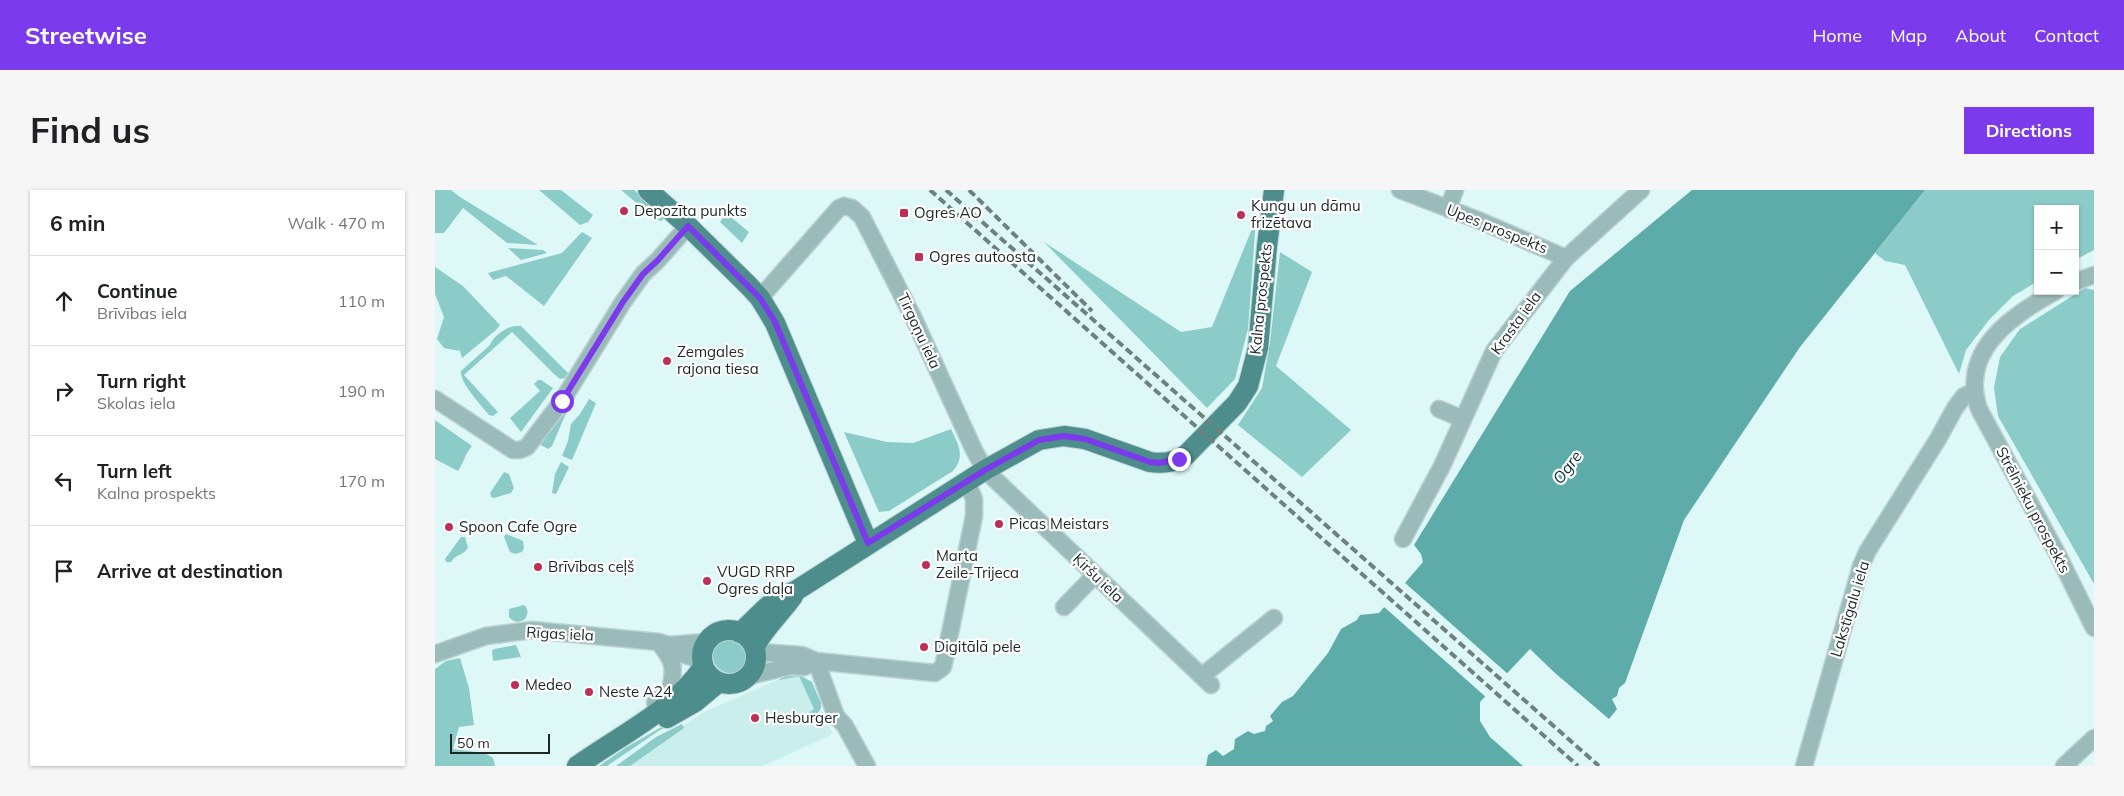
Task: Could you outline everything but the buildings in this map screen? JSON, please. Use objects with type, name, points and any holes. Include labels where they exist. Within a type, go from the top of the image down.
[{"type":"main road","points":[[648,190],[688,226],[760,298],[775,322],[868,543]]},
{"type":"main road","name":"Kalna prospekts","points":[[750,643],[761,635],[783,610],[797,590],[985,470],[1039,440],[1055,436],[1085,439],[1125,454],[1159,463],[1179,459],[1199,443],[1237,403],[1248,386],[1258,348],[1274,190]]},
{"type":"main road","points":[[577,766],[685,691],[713,636],[723,631],[750,643],[755,666],[749,676],[740,682],[728,684],[719,682],[708,674],[704,656]]},
{"type":"main road","points":[[641,722],[660,722],[695,702],[719,682]]},
{"type":"street","name":"Upes prospekts","points":[[1400,190],[1566,258]]},
{"type":"street","points":[[1448,209],[1455,190]]},
{"type":"street","name":"Krasta iela","points":[[1403,539],[1442,466],[1493,351],[1566,258],[1641,190]]},
{"type":"street","name":"Tirgoņu iela","points":[[760,298],[839,208],[844,206],[852,208],[862,217],[914,319],[985,470]]},
{"type":"street","points":[[435,399],[513,450],[520,450],[529,444],[562,401],[623,302],[643,274],[688,226]]},
{"type":"street","points":[[2079,281],[2094,275]]},
{"type":"street","points":[[1973,392],[1975,372],[1981,356],[1989,343],[2001,329],[2050,295]]},
{"type":"street","name":"Strēlnieku prospekts","points":[[1973,392],[1979,408],[2058,555],[2094,628]]},
{"type":"street","name":"Lakstīgalu iela","points":[[1804,766],[1861,566],[1867,552],[1938,439],[1955,408],[1964,396],[1973,392]]},
{"type":"street","points":[[1439,408],[1463,419]]},
{"type":"street","name":"Ķiršu iela","points":[[985,470],[1207,681],[1274,618]]},
{"type":"street","points":[[750,643],[802,655],[816,661],[935,673],[943,667],[946,656],[974,516],[974,499],[967,482]]},
{"type":"street","points":[[1065,607],[1095,575]]},
{"type":"street","name":"Rīgas iela","points":[[435,654],[486,636],[547,630],[664,644],[704,656]]},
{"type":"street","points":[[641,722],[648,710],[671,690],[673,661],[664,644]]},
{"type":"street","points":[[749,676],[791,666],[804,667],[816,661]]},
{"type":"street","points":[[816,661],[836,716],[845,726],[867,766]]},
{"type":"street","points":[[2064,766],[2094,738]]},
{"type":"shaded area","points":[[435,190],[451,190],[538,245],[507,243],[463,208],[444,233],[435,233]]},
{"type":"shaded area","points":[[539,190],[561,190],[593,215],[588,222],[580,225]]},
{"type":"shaded area","points":[[621,190],[634,190],[665,216],[662,221],[657,220]]},
{"type":"shaded area","points":[[1925,190],[2094,190],[2094,250],[2079,258],[2079,205],[2034,205],[2034,283],[2013,296],[1989,320],[1966,350],[1959,374],[1905,265],[1885,261],[1875,253]]},
{"type":"shaded area","points":[[726,213],[749,232],[742,243],[720,222]]},
{"type":"shaded area","points":[[1256,219],[1248,329],[1235,379],[1207,408],[1044,242],[1181,332],[1212,327]]},
{"type":"shaded area","points":[[582,232],[592,238],[544,306],[506,276],[493,280],[488,273],[562,253]]},
{"type":"shaded area","points":[[508,248],[543,250],[547,253],[521,260]]},
{"type":"shaded area","points":[[1280,252],[1312,272],[1276,366],[1351,430],[1302,477],[1238,425],[1262,388],[1270,343]]},
{"type":"shaded area","points":[[435,267],[463,286],[500,325],[462,358],[460,351],[444,348],[437,339],[444,317],[435,294]]},
{"type":"shaded area","points":[[2085,288],[2094,290],[2094,584],[1998,416],[1994,388],[2000,357],[2020,329],[2074,295],[2079,295],[2079,292]]},
{"type":"shaded area","points":[[515,326],[521,326],[568,373],[565,378],[560,379],[512,332],[464,375],[498,412],[493,416],[489,415],[467,387],[461,376],[461,371],[490,345],[500,332]]},
{"type":"shaded area","points":[[538,380],[553,388],[521,432],[510,418],[540,391],[534,384]]},
{"type":"shaded area","points":[[589,399],[596,403],[572,460],[562,456],[568,441],[571,424]]},
{"type":"shaded area","points":[[566,407],[567,411],[552,446],[548,449],[539,444]]},
{"type":"shaded area","points":[[435,420],[472,446],[458,471],[435,459]]},
{"type":"shaded area","points":[[951,429],[960,455],[957,466],[953,471],[889,511],[879,512],[844,432],[887,442],[913,443]]},
{"type":"shaded area","points":[[561,462],[569,467],[556,494],[552,493],[555,474]]},
{"type":"shaded area","points":[[504,472],[509,474],[514,488],[511,493],[494,498],[491,497],[490,493]]},
{"type":"shaded area","points":[[506,534],[523,541],[524,548],[522,552],[515,554],[510,552],[504,537]]},
{"type":"shaded area","points":[[461,537],[465,537],[468,548],[451,562],[446,562],[445,559]]},
{"type":"shaded area","points":[[524,605],[527,608],[525,619],[517,622],[509,617],[509,609]]},
{"type":"shaded area","points":[[730,639],[742,644],[747,656],[742,668],[730,673],[718,668],[713,656],[718,644]]},
{"type":"shaded area","points":[[516,645],[521,657],[493,661],[492,651],[494,649]]},
{"type":"shaded area","points":[[460,658],[469,688],[474,725],[459,727],[453,749],[485,753],[493,758],[495,766],[435,766],[435,669],[446,661]]},
{"type":"shaded area","points":[[786,676],[804,676],[833,734],[763,766],[626,766],[702,713]]},
{"type":"shaded area","points":[[787,676],[799,676],[780,680]]},
{"type":"shaded area","points":[[799,676],[812,682],[821,703],[821,708],[815,717],[808,718],[807,714],[814,709]]},
{"type":"shaded area","points":[[677,718],[678,721],[660,730],[607,766],[599,766],[625,748]]},
{"type":"shaded area","points":[[682,724],[684,728],[630,766],[616,766],[656,737]]},
{"type":"water","name":"Ogre","points":[[1692,190],[1925,190],[1800,347],[1684,520],[1625,683],[1619,688],[1617,696],[1612,699],[1617,709],[1609,719],[1530,649],[1480,702],[1480,721],[1490,737],[1523,766],[1206,766],[1208,755],[1216,750],[1223,756],[1234,749],[1235,739],[1248,731],[1254,734],[1265,731],[1266,726],[1273,721],[1270,716],[1282,702],[1293,696],[1328,653],[1341,629],[1357,620],[1360,615],[1379,613],[1423,562],[1421,554],[1414,545],[1570,291]]},
{"type":"pier","points":[[1404,582],[1509,675],[1487,698],[1383,606]]},
{"type":"railway","points":[[930,190],[1578,766]]},
{"type":"railway","points":[[946,190],[1599,766]]},
{"type":"railway","points":[[969,190],[1092,311]]},
{"type":"place","name":"Depozīta punkts","points":[[624,211]]},
{"type":"place","name":"Ogres AO","points":[[904,213]]},
{"type":"place","name":"Kungu un dāmu frizētava","points":[[1241,215]]},
{"type":"place","name":"Ogres autoosta","points":[[919,257]]},
{"type":"place","name":"Zemgales rajona tiesa","points":[[667,361]]},
{"type":"place","name":"Picas Meistars","points":[[999,524]]},
{"type":"place","name":"Spoon Cafe Ogre","points":[[449,527]]},
{"type":"place","name":"Marta Zeile-Trijeca","points":[[926,565]]},
{"type":"place","name":"Brīvības ceļš","points":[[538,567]]},
{"type":"place","name":"VUGD RRP Ogres daļa","points":[[707,581]]},
{"type":"place","name":"Digitālā pele","points":[[924,647]]},
{"type":"place","name":"Medeo","points":[[515,685]]},
{"type":"place","name":"Neste A24","points":[[589,692]]},
{"type":"place","name":"Hesburger","points":[[755,718]]},
{"type":"route","points":[[562,401],[623,302],[643,274],[688,226],[760,298],[775,322],[868,543],[985,470],[1039,440],[1064,436],[1085,439],[1150,462],[1159,463],[1179,459]]}]
